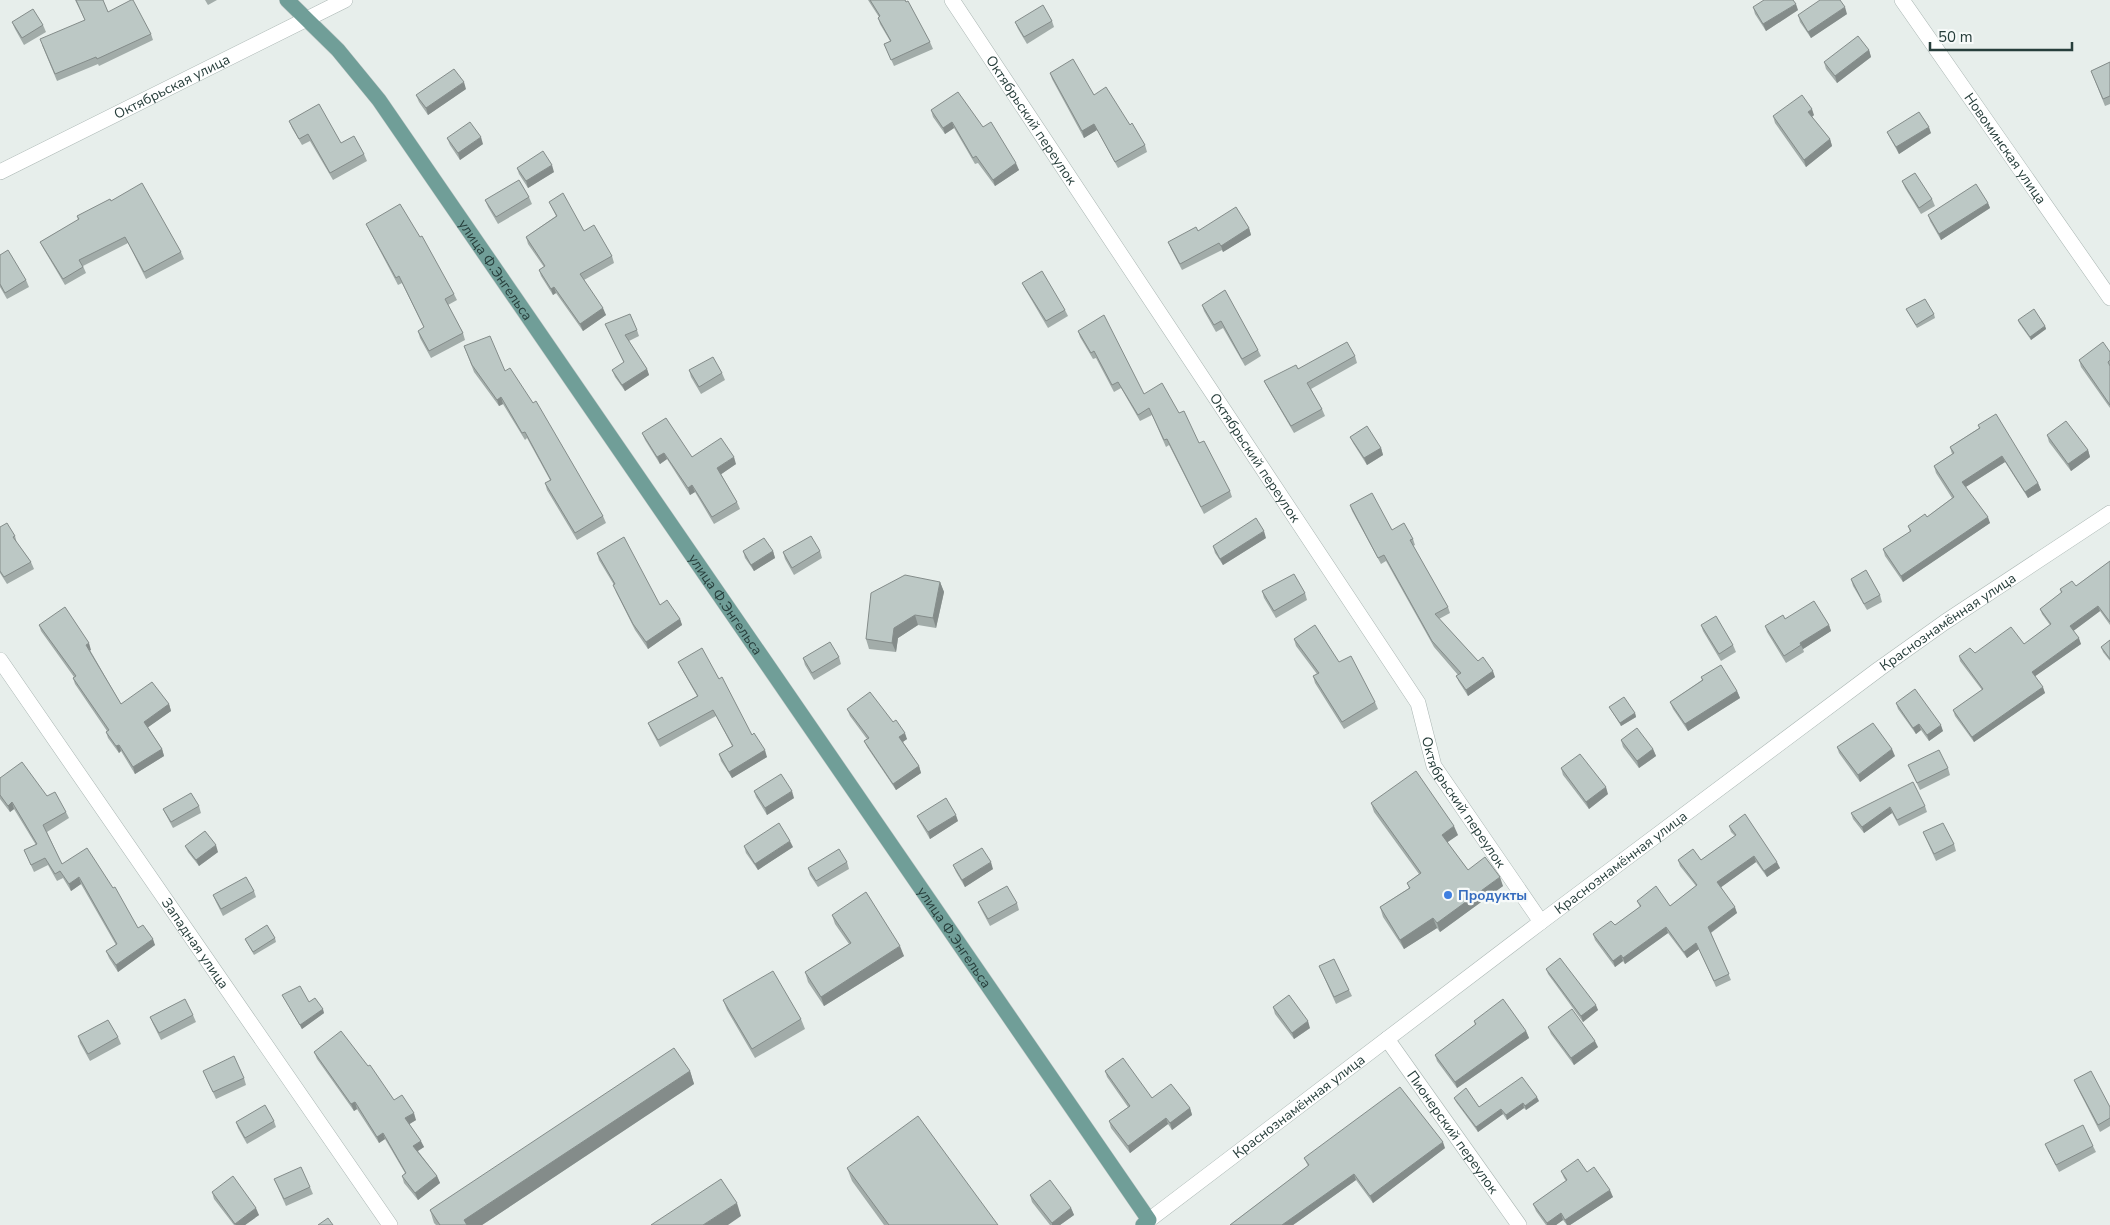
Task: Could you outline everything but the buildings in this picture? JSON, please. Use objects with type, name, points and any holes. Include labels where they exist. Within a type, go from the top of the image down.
[{"type":"main road","name":"улица Ф.Энгельса","points":[[287,0],[338,50],[379,100],[1146,1223]]},
{"type":"street","name":"Октябрьская улица","points":[[0,172],[345,0]]},
{"type":"street","name":"Октябрьский переулок","points":[[952,0],[1418,703],[1434,766],[1541,922]]},
{"type":"street","name":"Новоминская улица","points":[[1902,0],[2110,298]]},
{"type":"street","name":"Краснознамённая улица","points":[[1146,1223],[1541,922],[1923,638],[2110,513]]},
{"type":"street","name":"Западная улица","points":[[0,660],[390,1225]]},
{"type":"street","name":"Пионерский переулок","points":[[1387,1039],[1519,1225]]},
{"type":"place","name":"Продукты","points":[[1448,895]]}]
